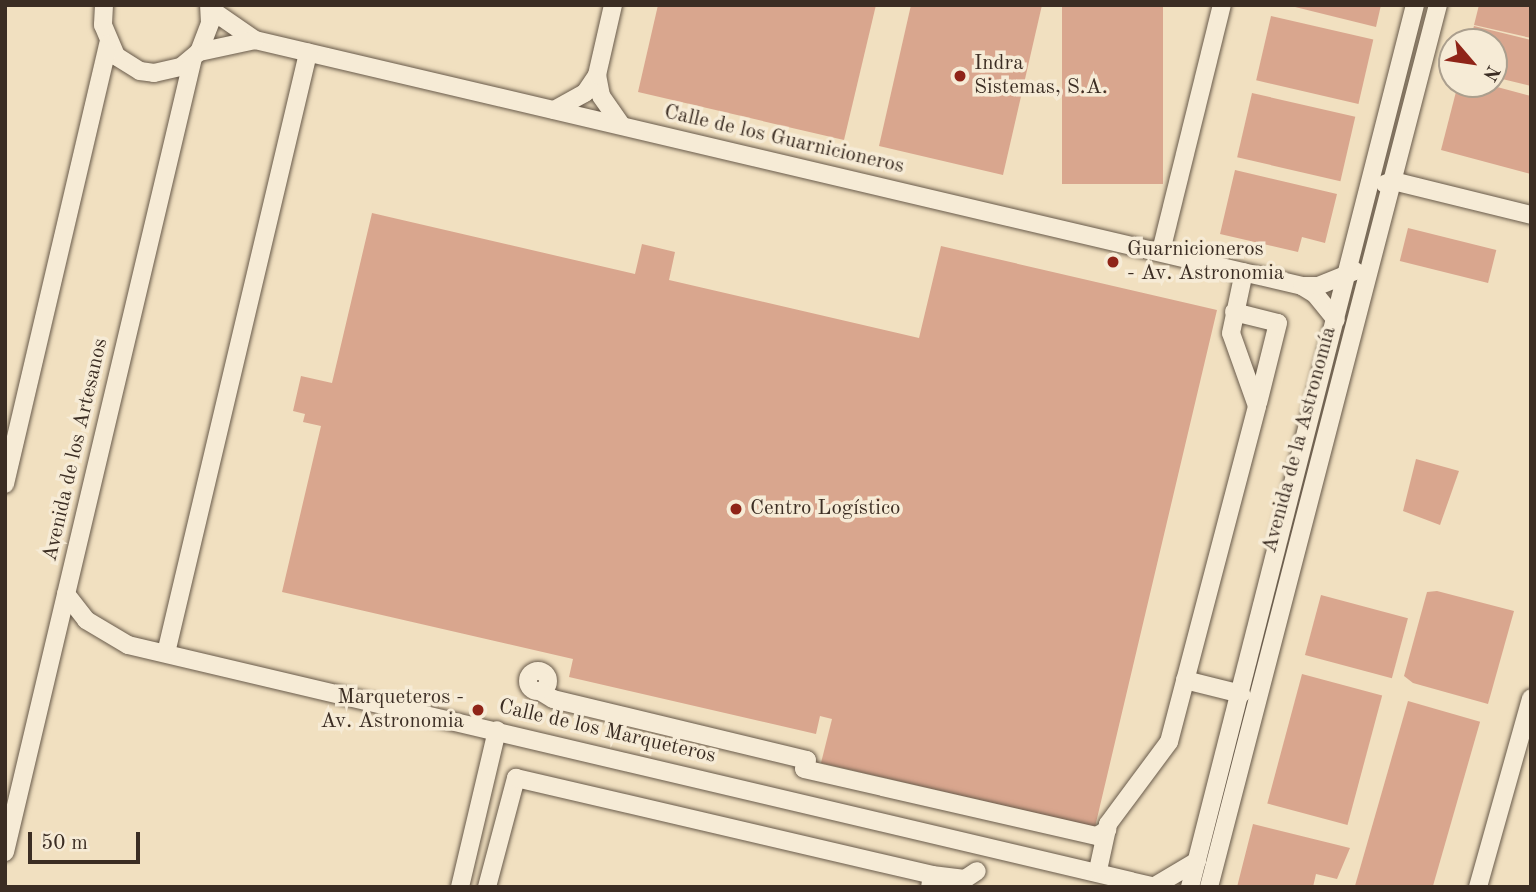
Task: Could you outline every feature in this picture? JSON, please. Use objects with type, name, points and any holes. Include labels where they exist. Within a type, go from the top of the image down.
[{"type":"street","points":[[5,484],[108,44],[103,25],[104,5]]},
{"type":"street","points":[[554,110],[586,93],[597,75],[613,5]]},
{"type":"street","points":[[1161,251],[1222,5]]},
{"type":"street","name":"Avenida de la Astronomía","points":[[1190,887],[1415,5]]},
{"type":"street","name":"Avenida de la Astronomía","points":[[1209,887],[1438,5]]},
{"type":"street","name":"Calle de los Guarnicioneros","points":[[209,7],[254,40],[1302,286],[1315,293],[1336,320]]},
{"type":"street","name":"Avenida de los Artesanos","points":[[5,852],[196,55],[208,33],[209,7]]},
{"type":"street","name":"Calle de los Guarnicioneros","points":[[108,44],[127,65],[154,73],[181,67],[196,55],[254,40]]},
{"type":"street","points":[[166,653],[308,53]]},
{"type":"street","points":[[597,75],[601,96],[621,125]]},
{"type":"street","points":[[1380,145],[1384,165],[1394,181],[1531,215]]},
{"type":"street","points":[[1367,197],[1394,181]]},
{"type":"street","name":"Calle de los Guarnicioneros","points":[[1302,286],[1348,274],[1370,264]]},
{"type":"street","points":[[1244,272],[1231,333],[1257,406]]},
{"type":"street","points":[[1098,870],[1107,830],[1128,793],[1169,741],[1278,323],[1234,313]]},
{"type":"street","name":"Calle de los Marqueteros","points":[[66,594],[100,631],[121,642],[984,843],[1156,887],[1197,861]]},
{"type":"street","points":[[1185,680],[1241,694]]},
{"type":"street","points":[[540,691],[553,699],[807,760],[804,769],[1097,836],[1107,830]]},
{"type":"street","points":[[1478,887],[1524,748],[1531,698]]},
{"type":"street","points":[[503,731],[499,770],[511,781]]},
{"type":"street","points":[[460,887],[503,731]]},
{"type":"street","points":[[487,887],[511,781],[516,778],[931,881],[977,879],[984,843]]},
{"type":"building","points":[[658,5],[876,5],[844,140],[638,92]]},
{"type":"building","name":"Indra Sistemas, S.A.","points":[[911,5],[1042,5],[1003,175],[879,146]]},
{"type":"building","points":[[1062,5],[1163,5],[1163,184],[1062,184]]},
{"type":"building","points":[[1287,5],[1381,5],[1376,27]]},
{"type":"building","points":[[1479,5],[1531,5],[1531,38],[1508,33],[1508,28],[1474,25]]},
{"type":"building","points":[[1271,16],[1373,40],[1358,104],[1256,80]]},
{"type":"building","points":[[1508,34],[1531,40],[1531,86],[1508,80]]},
{"type":"building","points":[[1508,90],[1531,96],[1531,174],[1441,150],[1454,98],[1508,98]]},
{"type":"building","points":[[1252,93],[1355,117],[1340,181],[1237,157]]},
{"type":"building","points":[[1235,170],[1337,194],[1325,243],[1302,237],[1298,252],[1220,234]]},
{"type":"building","name":"Centro Logístico","points":[[372,213],[635,274],[642,244],[675,252],[669,280],[919,338],[941,246],[1217,310],[1095,827],[821,763],[832,719],[820,716],[816,734],[569,677],[573,659],[282,592],[321,426],[303,422],[305,414],[293,411],[301,376],[332,383]]},
{"type":"building","points":[[1408,228],[1496,250],[1488,283],[1400,261]]},
{"type":"building","points":[[1416,459],[1459,471],[1440,525],[1403,511]]},
{"type":"building","points":[[1437,591],[1514,611],[1488,704],[1413,683],[1404,676],[1427,592]]},
{"type":"building","points":[[1321,595],[1408,618],[1392,678],[1305,655]]},
{"type":"building","points":[[1302,674],[1382,695],[1347,825],[1267,803]]},
{"type":"building","points":[[1408,701],[1480,722],[1433,887],[1355,887]]},
{"type":"building","points":[[1253,824],[1350,848],[1337,879],[1316,874],[1313,887],[1237,887]]},
{"type":"place","name":"Indra Sistemas, S.A.","points":[[960,76]]},
{"type":"place","name":"Guarnicioneros - Av. Astronomia","points":[[1113,262]]},
{"type":"place","name":"Centro Logístico","points":[[736,509]]},
{"type":"place","name":"Marqueteros - Av. Astronomia","points":[[478,710]]}]
